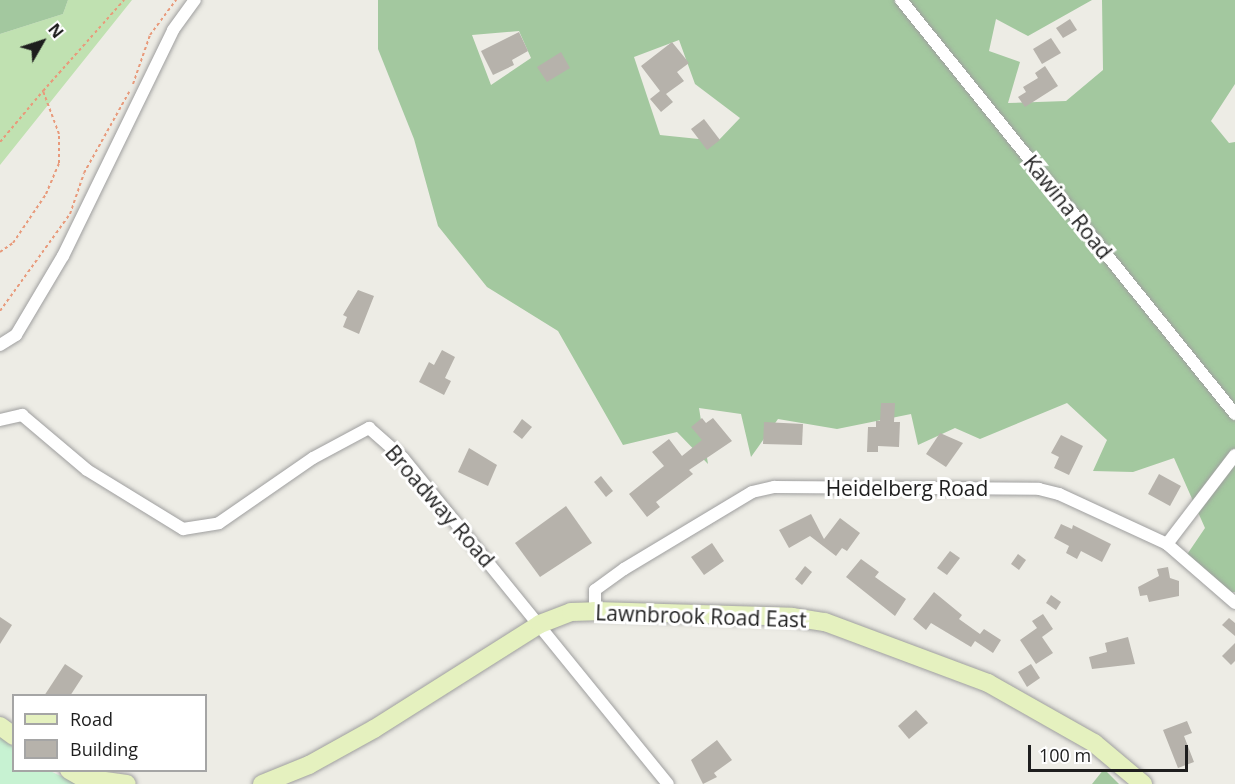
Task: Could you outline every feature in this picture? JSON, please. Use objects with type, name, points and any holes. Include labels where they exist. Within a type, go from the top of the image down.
[{"type":"street","points":[[0,345],[16,335],[63,256],[168,40],[195,0]]},
{"type":"street","name":"Kawina Road","points":[[901,0],[1235,414]]},
{"type":"street","name":"Broadway Road","points":[[0,420],[22,415],[87,470],[183,529],[219,523],[314,458],[369,428],[403,458],[668,784]]},
{"type":"street","points":[[1167,544],[1235,455]]},
{"type":"street","name":"Heidelberg Road","points":[[595,611],[595,590],[624,569],[752,492],[774,487],[1039,489],[1167,544],[1235,603]]},
{"type":"street","name":"Lawnbrook Road East","points":[[262,784],[309,765],[374,729],[540,624],[571,612],[595,611],[781,616],[825,622],[988,683],[1094,743],[1143,784]]},
{"type":"street","points":[[71,772],[83,778],[127,784]]},
{"type":"path","points":[[0,142],[124,0]]},
{"type":"path","points":[[0,311],[70,214],[84,173],[133,86],[150,35],[176,0]]},
{"type":"path","points":[[0,252],[13,243],[46,194],[59,163],[59,134],[43,91]]},
{"type":"green space","points":[[0,0],[68,0],[63,14],[0,34]]},
{"type":"green space","points":[[68,0],[132,0],[0,165],[0,34],[63,14]]},
{"type":"green space","points":[[378,0],[1092,0],[1028,36],[996,19],[989,51],[1020,62],[1008,103],[1066,101],[1103,70],[1102,0],[1235,0],[1235,84],[1211,121],[1229,143],[1235,142],[1235,592],[1222,593],[1186,556],[1205,528],[1174,458],[1133,472],[1093,471],[1107,440],[1067,403],[980,439],[955,428],[918,445],[911,414],[837,429],[778,419],[751,457],[741,414],[699,408],[708,464],[677,432],[623,445],[558,331],[487,287],[438,226],[414,139],[378,49]],"holes":[[[519,31],[531,58],[491,85],[472,35]],[[679,40],[695,84],[740,118],[718,141],[660,135],[634,57]]]},
{"type":"green space","points":[[0,737],[12,746],[12,772],[52,772],[78,784],[0,784]]},
{"type":"green space","points":[[1104,769],[1119,784],[1092,784]]},
{"type":"building","points":[[1070,19],[1077,30],[1063,38],[1056,28]]},
{"type":"building","points":[[519,32],[528,51],[512,60],[514,65],[493,75],[481,51]]},
{"type":"building","points":[[1051,38],[1061,53],[1042,64],[1033,49]]},
{"type":"building","points":[[672,42],[689,63],[677,72],[684,81],[666,94],[673,102],[661,112],[650,99],[660,91],[641,66]]},
{"type":"building","points":[[561,52],[570,68],[547,82],[537,67]]},
{"type":"building","points":[[1045,66],[1058,86],[1025,107],[1018,97],[1026,92],[1023,87],[1038,78],[1035,73]]},
{"type":"building","points":[[704,119],[720,140],[707,150],[691,129]]},
{"type":"building","points":[[358,290],[374,296],[359,334],[343,327],[347,317],[343,315]]},
{"type":"building","points":[[442,350],[455,357],[445,378],[451,381],[444,395],[419,382],[429,362],[434,365]]},
{"type":"building","points":[[881,403],[895,403],[894,422],[900,422],[899,447],[878,446],[878,452],[867,452],[868,427],[876,427],[876,421],[880,421]]},
{"type":"building","points":[[702,418],[706,423],[713,418],[732,441],[689,470],[693,474],[656,502],[660,507],[647,517],[629,494],[664,466],[652,452],[669,439],[682,456],[702,440],[691,427]]},
{"type":"building","points":[[522,419],[532,427],[522,439],[513,432]]},
{"type":"building","points":[[764,422],[803,424],[802,445],[763,444]]},
{"type":"building","points":[[940,433],[963,443],[946,467],[926,454]]},
{"type":"building","points":[[1061,435],[1083,446],[1069,475],[1054,468],[1059,457],[1051,453]]},
{"type":"building","points":[[469,448],[497,465],[488,486],[458,472]]},
{"type":"building","points":[[1159,474],[1181,486],[1170,506],[1148,494]]},
{"type":"building","points":[[601,476],[613,491],[606,497],[594,482]]},
{"type":"building","points":[[566,506],[592,543],[540,577],[515,543]]},
{"type":"building","points":[[811,514],[824,539],[840,518],[860,533],[847,551],[842,548],[836,556],[810,536],[789,548],[779,530]]},
{"type":"building","points":[[1061,524],[1072,529],[1073,525],[1111,544],[1102,562],[1081,551],[1077,559],[1066,553],[1069,546],[1054,538]]},
{"type":"building","points":[[712,543],[724,561],[704,575],[691,557]]},
{"type":"building","points":[[950,551],[960,558],[947,575],[937,568]]},
{"type":"building","points":[[1018,554],[1026,560],[1019,570],[1011,564]]},
{"type":"building","points":[[861,559],[879,572],[875,577],[906,599],[895,616],[846,577]]},
{"type":"building","points":[[805,566],[812,572],[802,585],[795,579]]},
{"type":"building","points":[[1168,567],[1170,578],[1179,581],[1179,596],[1149,602],[1147,595],[1140,596],[1138,587],[1159,576],[1157,569]]},
{"type":"building","points":[[934,592],[962,615],[959,619],[980,634],[984,629],[1001,640],[993,653],[975,641],[971,647],[931,623],[926,630],[913,619]]},
{"type":"building","points":[[1051,595],[1061,602],[1056,610],[1046,603]]},
{"type":"building","points":[[1043,614],[1053,629],[1042,637],[1053,653],[1036,664],[1020,640],[1037,628],[1032,621]]},
{"type":"building","points":[[0,617],[12,625],[0,644]]},
{"type":"building","points":[[1229,618],[1235,623],[1235,636],[1222,625]]},
{"type":"building","points":[[1128,637],[1135,664],[1092,669],[1089,657],[1107,652],[1105,643]]},
{"type":"building","points":[[1235,643],[1235,661],[1231,665],[1222,656]]},
{"type":"building","points":[[65,664],[83,676],[71,694],[45,694]]},
{"type":"building","points":[[1031,664],[1040,678],[1027,687],[1018,672]]},
{"type":"building","points":[[916,710],[928,723],[909,739],[898,726]]},
{"type":"building","points":[[1187,721],[1192,733],[1184,736],[1194,762],[1178,768],[1163,730]]},
{"type":"building","points":[[717,740],[732,760],[714,773],[717,777],[703,784],[691,760]]}]
